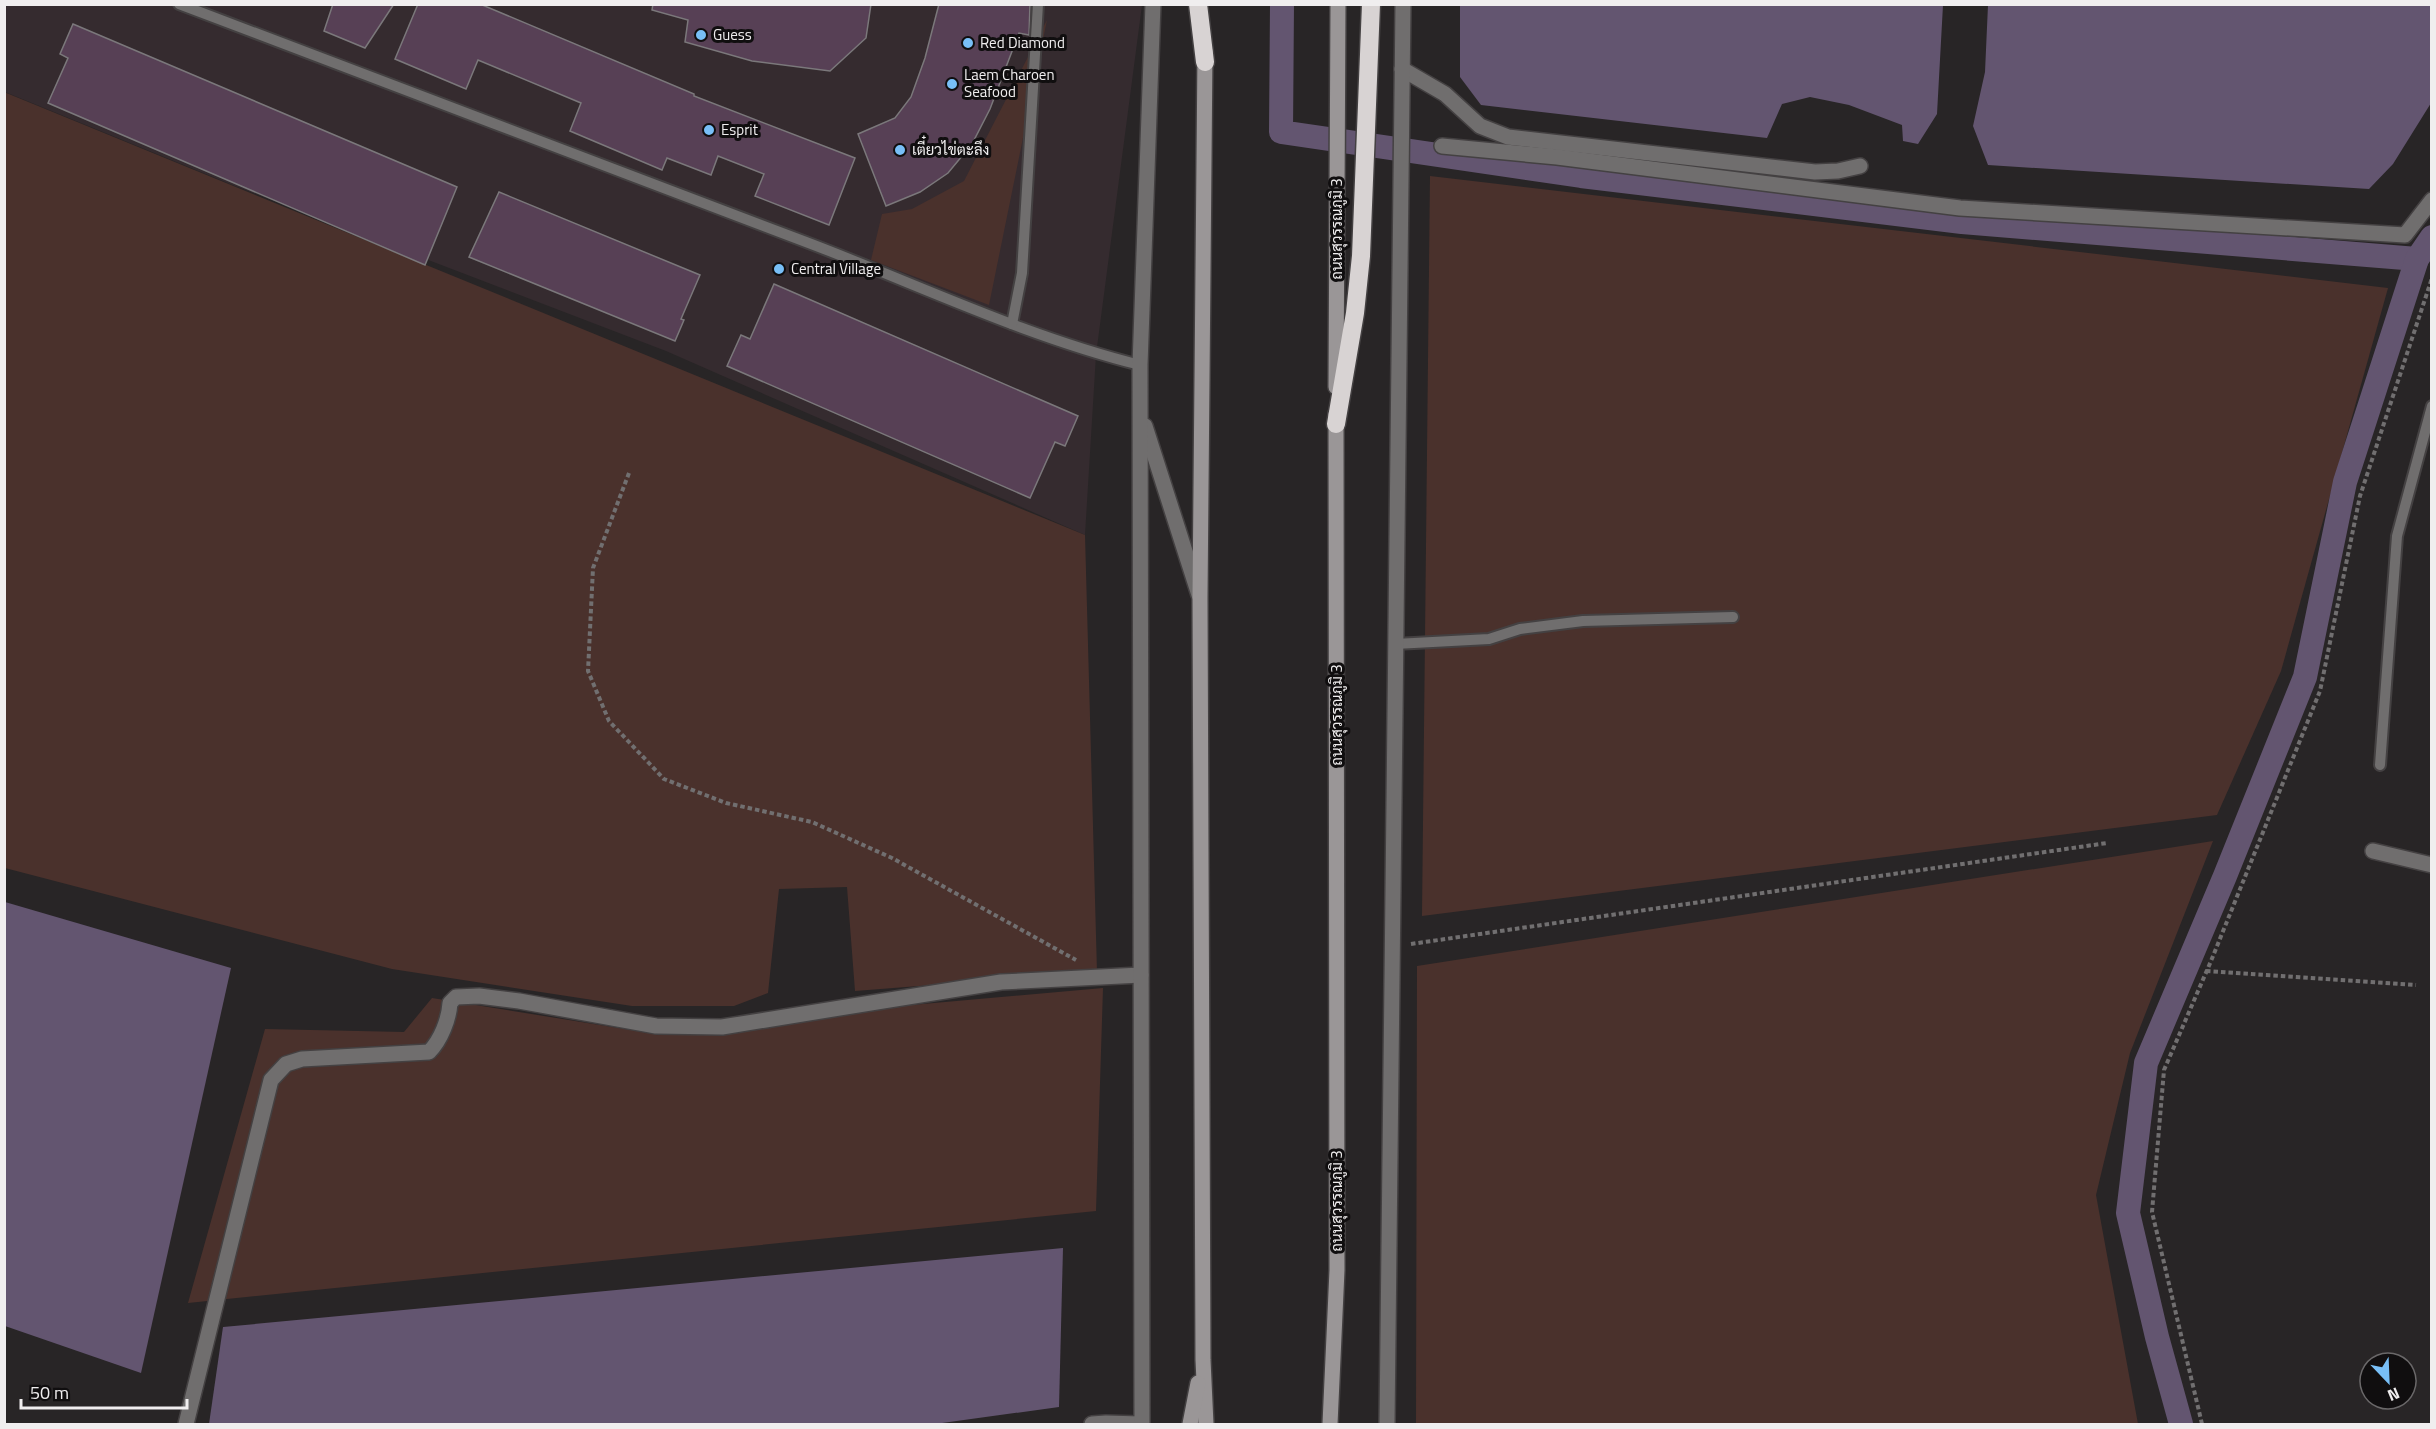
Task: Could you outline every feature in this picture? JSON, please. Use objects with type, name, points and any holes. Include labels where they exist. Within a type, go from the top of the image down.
[{"type":"highway","points":[[1198,4],[1205,62]]},
{"type":"highway","points":[[1336,424],[1355,313],[1361,256],[1371,4]]},
{"type":"main road","points":[[1205,4],[1200,598],[1203,1360],[1206,1425]]},
{"type":"main road","name":"ถนนสุวรรณภูมิ 3","points":[[1330,1425],[1337,1270],[1336,166],[1338,4]]},
{"type":"main road","points":[[1190,1425],[1203,1360]]},
{"type":"street","points":[[1092,1425],[1106,1423],[1141,1425],[1142,414],[1140,365],[1153,4]]},
{"type":"street","points":[[1387,1425],[1399,184],[1403,4]]},
{"type":"street","points":[[1402,69],[1444,94],[1480,126],[1508,137],[1815,172],[1838,171],[1860,166]]},
{"type":"street","points":[[1442,146],[1960,208],[2405,235],[2432,200]]},
{"type":"street","points":[[1142,414],[1200,598]]},
{"type":"street","points":[[2373,851],[2432,865]]},
{"type":"street","points":[[186,1425],[271,1080],[286,1064],[302,1059],[429,1052],[437,1042],[450,1003],[456,997],[479,996],[519,1001],[656,1026],[722,1027],[1001,982],[1141,975]]},
{"type":"lane","points":[[178,4],[868,265],[1012,324],[1095,354],[1140,365]]},
{"type":"lane","points":[[1012,324],[1022,273],[1038,4]]},
{"type":"lane","points":[[2380,765],[2397,536],[2432,406]]},
{"type":"lane","points":[[1395,644],[1489,639],[1520,629],[1583,621],[1733,617]]},
{"type":"path","points":[[2202,1425],[2152,1212],[2164,1070],[2320,691],[2360,496],[2432,278]]},
{"type":"path","points":[[629,473],[592,568],[588,671],[609,721],[617,730],[664,778],[726,803],[812,822],[892,858],[1105,976]]},
{"type":"path","points":[[1392,947],[1678,903],[2107,843]]},
{"type":"path","points":[[2206,971],[2416,985]]},
{"type":"shaded area","name":"Central Village","points":[[4,5],[1142,5],[1096,355],[1085,535],[666,351],[235,186],[5,92]]},
{"type":"shaded area","points":[[1460,5],[1943,5],[1937,114],[1918,144],[1903,141],[1902,125],[1849,105],[1810,97],[1782,104],[1767,138],[1481,105],[1460,77]]},
{"type":"shaded area","points":[[1988,5],[2431,5],[2431,103],[2393,164],[2369,189],[1988,165],[1973,126],[1985,72]]},
{"type":"shaded area","points":[[1047,20],[989,305],[871,260],[882,214],[912,209],[964,181]]},
{"type":"shaded area","points":[[4,92],[1085,535],[1097,972],[855,991],[847,887],[779,889],[768,993],[734,1006],[632,1006],[392,969],[5,868]]},
{"type":"shaded area","points":[[1430,176],[2388,288],[2281,671],[2217,815],[1422,916]]},
{"type":"shaded area","points":[[2213,841],[2130,1053],[2096,1195],[2138,1424],[1416,1424],[1417,966]]},
{"type":"shaded area","points":[[5,902],[231,968],[141,1373],[5,1326]]},
{"type":"shaded area","points":[[1103,988],[1096,1211],[188,1303],[265,1029],[404,1032],[432,998],[631,1030]]},
{"type":"shaded area","points":[[1063,1248],[1059,1407],[935,1424],[209,1424],[223,1327]]},
{"type":"building","points":[[333,4],[394,4],[365,48],[324,31]]},
{"type":"building","points":[[418,4],[480,4],[694,94],[694,96],[855,158],[829,225],[755,196],[764,174],[718,156],[711,175],[667,158],[662,170],[570,131],[581,103],[478,60],[466,89],[395,59]]},
{"type":"building","points":[[653,4],[871,4],[866,38],[830,71],[752,61],[685,42],[688,20],[652,10]]},
{"type":"building","points":[[939,4],[1030,4],[1029,35],[1019,33],[990,109],[972,144],[948,173],[920,192],[886,206],[858,134],[895,118],[911,97],[925,58]]},
{"type":"building","points":[[73,24],[457,187],[425,265],[48,103],[68,58],[60,54]]},
{"type":"building","points":[[499,192],[700,275],[681,319],[684,320],[675,341],[469,257]]},
{"type":"building","points":[[774,284],[1078,416],[1065,446],[1055,442],[1030,498],[727,366],[741,335],[750,339]]},
{"type":"waterway","points":[[1282,4],[1281,132],[1581,176],[1962,222],[2417,259]]},
{"type":"waterway","points":[[2181,1424],[2157,1337],[2128,1213],[2146,1063],[2225,876],[2305,677],[2345,482],[2417,259],[2432,237]]},
{"type":"place","name":"Guess","points":[[701,35]]},
{"type":"place","name":"Red Diamond","points":[[968,43]]},
{"type":"place","name":"Laem Charoen Seafood","points":[[952,84]]},
{"type":"place","name":"Esprit","points":[[709,130]]},
{"type":"place","name":"เตี๋ยวไข่ตะลึง","points":[[900,150]]},
{"type":"place","name":"Central Village","points":[[779,269]]}]
